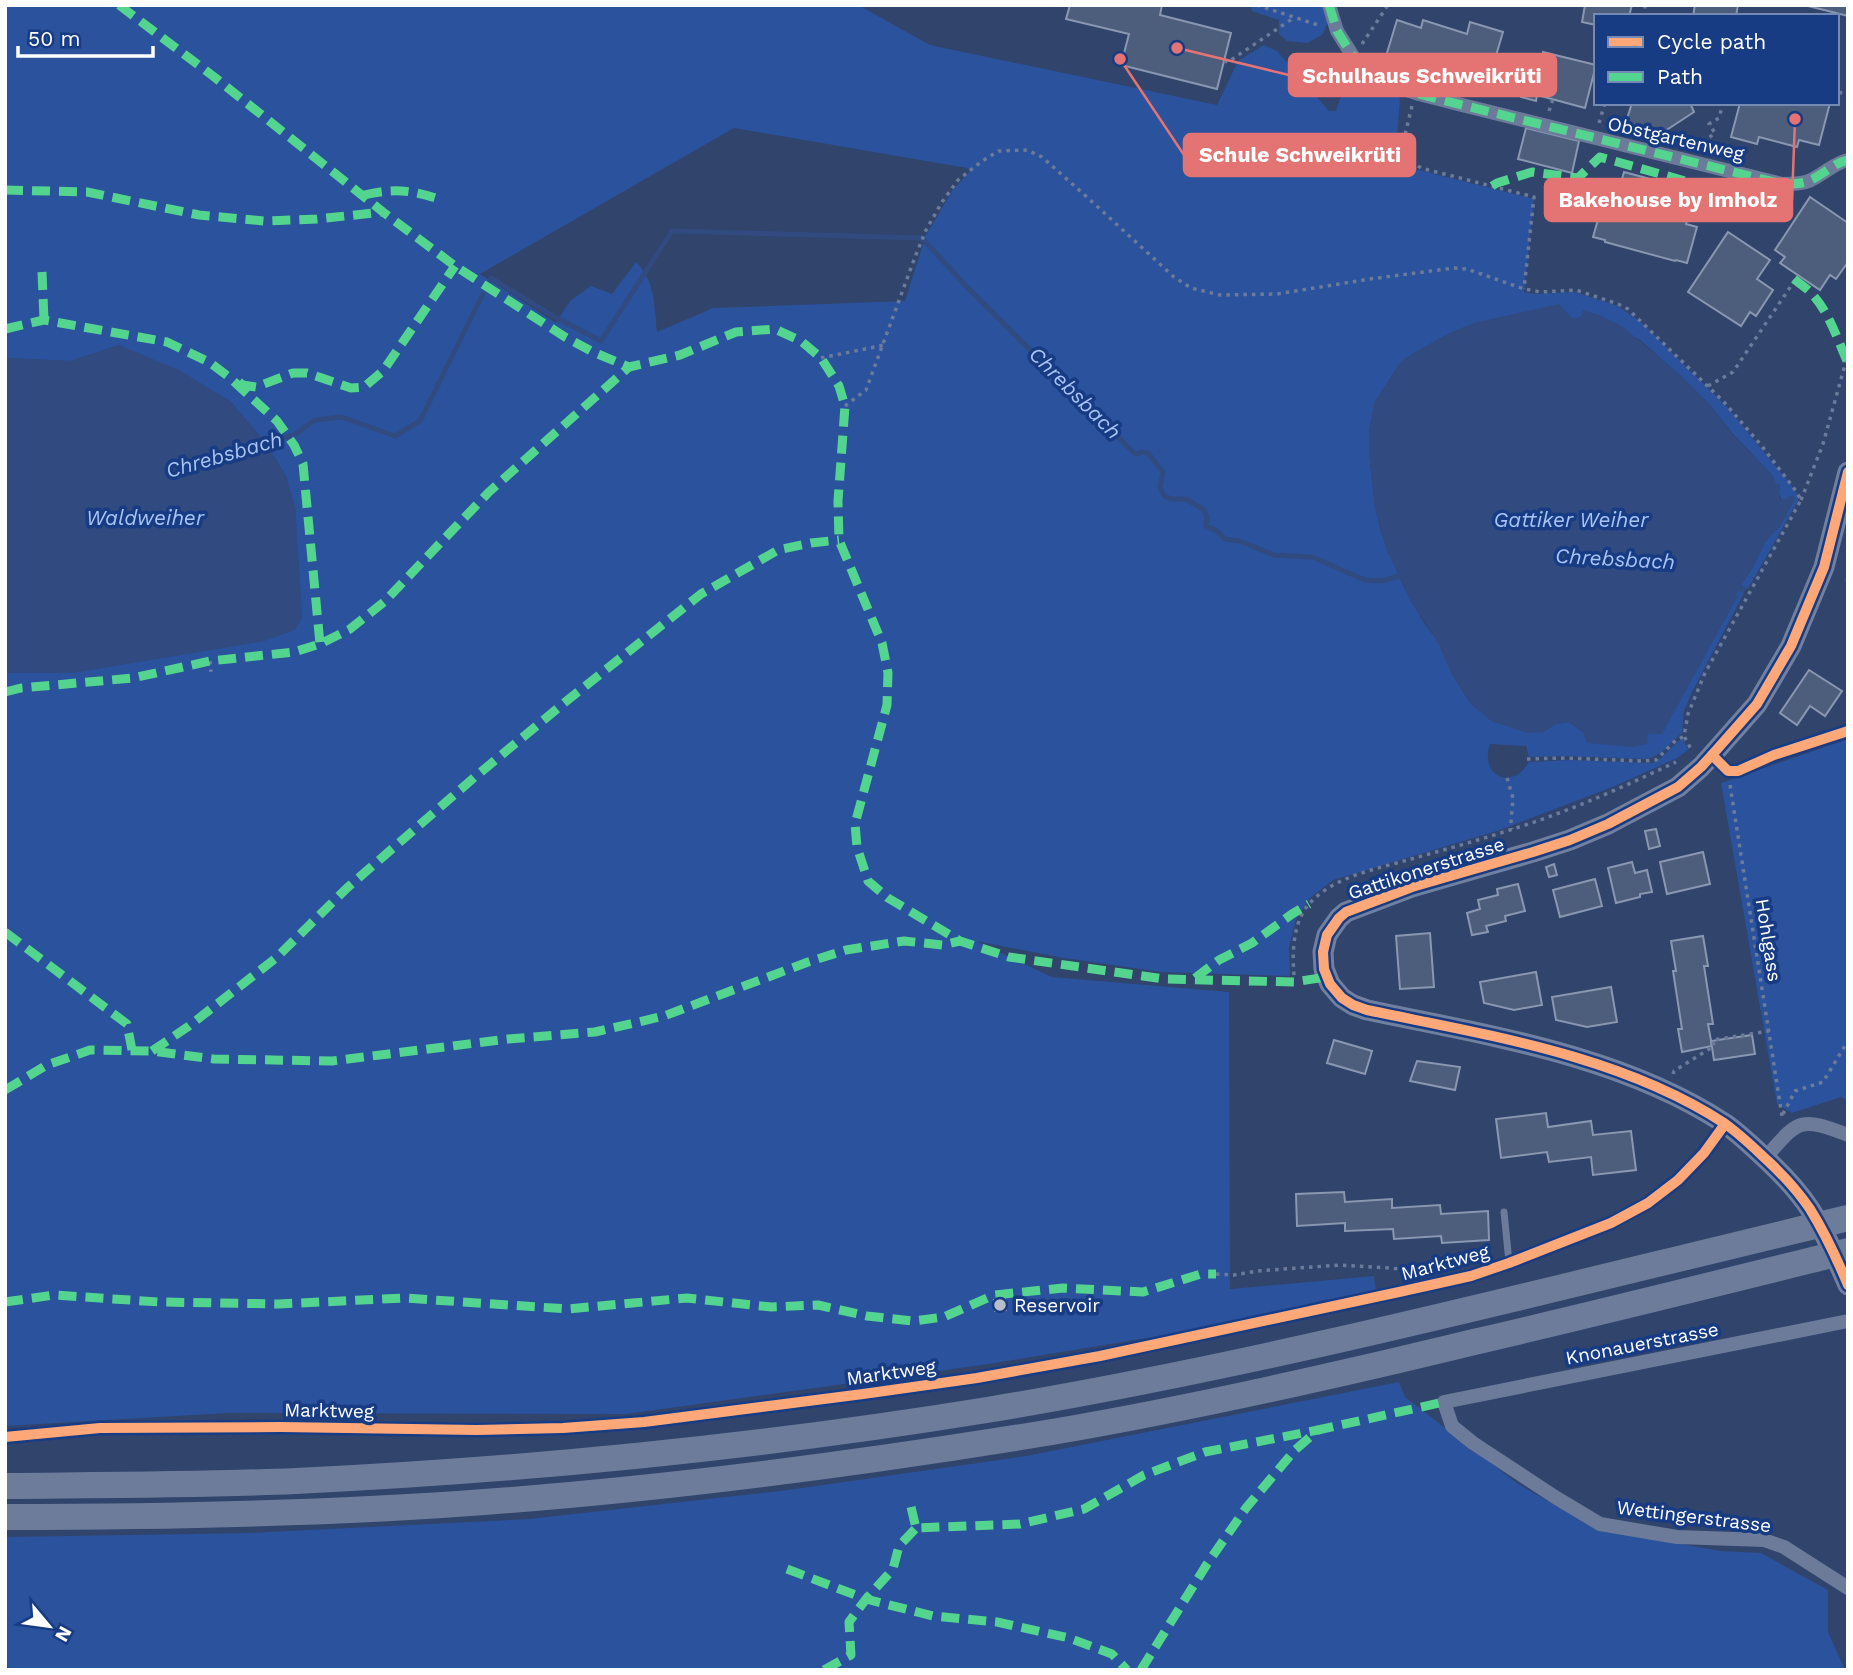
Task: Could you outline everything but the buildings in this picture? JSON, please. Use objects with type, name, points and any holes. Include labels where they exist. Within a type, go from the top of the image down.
[{"type":"highway","points":[[5,1486],[295,1481],[462,1471],[597,1460],[800,1437],[999,1408],[1229,1364],[1433,1319],[1843,1219]]},
{"type":"highway","points":[[5,1517],[288,1513],[485,1502],[721,1479],[912,1454],[1057,1431],[1245,1394],[1412,1357],[1848,1251]]},
{"type":"main road","name":"Gattikonerstrasse","points":[[1848,472],[1824,568],[1791,646],[1757,705],[1701,767],[1678,787],[1608,824],[1570,840],[1412,887],[1351,909],[1333,926],[1322,952],[1326,977],[1336,992],[1353,1005],[1540,1048],[1611,1069],[1679,1098],[1725,1124],[1765,1158],[1810,1209],[1848,1285]]},
{"type":"street","name":"Obstgartenweg","points":[[1329,5],[1337,31],[1354,58],[1375,79],[1416,93],[1782,184],[1810,181],[1836,163],[1848,160]]},
{"type":"street","points":[[1774,755],[1848,731]]},
{"type":"street","points":[[1712,755],[1732,775]]},
{"type":"street","points":[[1765,1158],[1789,1130],[1808,1122],[1848,1135]]},
{"type":"street","name":"Marktweg","points":[[5,1437],[100,1428],[563,1429],[645,1422],[977,1378],[1100,1356],[1411,1290],[1471,1276],[1509,1263],[1611,1223],[1648,1203],[1678,1180],[1704,1153],[1725,1124]]},
{"type":"street","name":"Knonauerstrasse","points":[[1444,1402],[1848,1321]]},
{"type":"street","name":"Wettingerstrasse","points":[[1444,1402],[1452,1426],[1473,1443],[1600,1524],[1677,1536],[1764,1540],[1784,1547],[1848,1588]]},
{"type":"lane","points":[[1504,1212],[1509,1263]]},
{"type":"path","points":[[1257,5],[1337,31]]},
{"type":"path","points":[[1354,58],[1388,5]]},
{"type":"path","points":[[1224,61],[1227,62],[1295,17]]},
{"type":"path","points":[[1462,105],[1474,63]]},
{"type":"path","points":[[1839,92],[1848,96]]},
{"type":"path","points":[[1416,93],[1403,143],[1405,156],[1421,168],[1534,197],[1524,289]]},
{"type":"path","points":[[1704,152],[1708,150],[1703,142],[1715,133],[1709,124],[1719,118],[1722,105]]},
{"type":"path","points":[[845,406],[866,390],[915,257],[942,202],[958,180],[982,161],[999,151],[1027,150],[1042,157],[1174,278],[1191,288],[1220,295],[1277,294],[1454,268],[1467,269],[1524,289],[1541,292],[1576,290],[1618,304],[1628,309],[1724,402],[1801,500]]},
{"type":"path","points":[[1708,386],[1733,372],[1795,280]]},
{"type":"path","points":[[821,358],[884,345]]},
{"type":"path","points":[[1690,755],[1691,749],[1684,736],[1688,714],[1705,673],[1801,500],[1823,444],[1846,360]]},
{"type":"path","points":[[210,661],[211,672]]},
{"type":"path","points":[[1527,759],[1656,760],[1684,736]]},
{"type":"path","points":[[1294,975],[1292,959],[1301,918],[1309,904],[1342,880],[1513,829],[1623,787],[1679,760]]},
{"type":"path","points":[[1507,778],[1513,798],[1513,829]]},
{"type":"path","points":[[1672,1076],[1674,1071],[1714,1046],[1713,1040],[1769,1031]]},
{"type":"path","points":[[1216,1274],[1234,1276],[1257,1271],[1340,1265],[1428,1271]]},
{"type":"shaded area","points":[[5,5],[858,5],[930,45],[1217,105],[1238,61],[1264,45],[1277,51],[1329,111],[1336,111],[1341,96],[1363,79],[1400,98],[1395,164],[1534,199],[1524,292],[1575,292],[1618,306],[1642,323],[1728,408],[1792,486],[1798,501],[1747,589],[1741,585],[1765,542],[1781,525],[1782,501],[1772,475],[1711,406],[1639,339],[1583,311],[1582,316],[1576,319],[1478,322],[1452,332],[1400,363],[1375,402],[1369,431],[1369,452],[1375,507],[1381,532],[1404,588],[1437,640],[1452,674],[1470,703],[1493,722],[1543,732],[1556,724],[1569,722],[1583,732],[1647,734],[1738,590],[1744,593],[1691,694],[1684,711],[1682,733],[1661,753],[1645,759],[1529,757],[1526,746],[1490,744],[1489,764],[1499,776],[1506,778],[1522,771],[1529,762],[1570,760],[1653,763],[1683,738],[1688,750],[1677,758],[1615,786],[1497,831],[1333,880],[1310,898],[1296,919],[1289,947],[1290,976],[1161,972],[1058,957],[976,941],[1052,977],[1229,992],[1230,1289],[1374,1276],[1377,1300],[989,1364],[626,1414],[228,1413],[5,1426],[5,673],[71,673],[264,641],[302,618],[295,508],[286,476],[265,442],[230,401],[119,345],[71,361],[5,358]],"holes":[[[734,128],[967,168],[970,171],[952,191],[926,235],[905,301],[713,308],[657,332],[651,286],[636,262],[612,294],[591,286],[570,301],[556,323],[480,274]]]},
{"type":"shaded area","points":[[1250,5],[1326,5],[1328,22],[1323,34],[1308,43],[1287,41],[1279,34],[1279,20],[1252,11]]},
{"type":"shaded area","points":[[1848,739],[1848,1101],[1841,1097],[1792,1113],[1777,1104],[1721,783]]},
{"type":"shaded area","points":[[1399,1382],[1405,1397],[1518,1484],[1598,1529],[1720,1551],[1761,1553],[1828,1590],[1828,1632],[1845,1670],[5,1670],[5,1537],[251,1533],[529,1519],[788,1490],[1026,1456]]},
{"type":"water","name":"Gattiker Weiher","points":[[1559,304],[1572,318],[1582,316],[1583,310],[1622,326],[1682,377],[1711,406],[1734,436],[1772,475],[1776,484],[1780,485],[1781,501],[1793,495],[1795,499],[1781,525],[1765,542],[1741,585],[1746,589],[1744,593],[1738,591],[1738,596],[1662,734],[1648,734],[1647,744],[1633,747],[1587,743],[1583,732],[1569,722],[1556,724],[1543,732],[1528,733],[1493,722],[1470,703],[1452,674],[1437,640],[1411,602],[1386,548],[1375,507],[1369,431],[1375,402],[1400,363],[1452,332],[1478,322]]},
{"type":"water","name":"Waldweiher","points":[[119,345],[179,370],[230,401],[265,442],[286,476],[295,507],[302,618],[295,630],[264,641],[71,673],[5,673],[5,358],[71,361]]},
{"type":"waterway","name":"Chrebsbach","points":[[490,280],[491,278],[553,316],[601,341],[672,231],[922,238],[965,285],[1134,453],[1148,453],[1163,472],[1160,487],[1164,496],[1186,499],[1204,510],[1207,517],[1206,526],[1225,539],[1240,541],[1274,555],[1312,557],[1365,580],[1381,581],[1403,575]]},
{"type":"waterway","name":"Chrebsbach","points":[[261,443],[294,435],[315,420],[342,417],[395,436],[420,421],[483,294]]},
{"type":"marked path","points":[[119,5],[455,266],[593,352],[629,367],[680,355],[736,332],[775,329],[801,341],[821,358],[839,386],[845,406],[838,501],[839,540],[882,643],[888,673],[887,705],[855,824],[857,847],[868,881],[888,898],[960,941],[1009,957],[1164,979],[1294,982],[1326,977]]},
{"type":"marked path","points":[[1329,5],[1337,31],[1354,58],[1375,79],[1419,94],[1782,184],[1808,181],[1848,160]]},
{"type":"marked path","points":[[1492,186],[1532,172],[1578,178],[1600,157],[1685,181],[1732,216]]},
{"type":"marked path","points":[[5,190],[87,192],[199,215],[264,221],[383,212]]},
{"type":"marked path","points":[[364,195],[402,191],[439,199]]},
{"type":"marked path","points":[[239,382],[256,387],[293,373],[307,373],[351,388],[364,387],[383,371],[455,266]]},
{"type":"marked path","points":[[42,272],[44,320]]},
{"type":"marked path","points":[[1794,279],[1818,301],[1833,327],[1848,363]]},
{"type":"marked path","points":[[5,329],[44,320],[167,342],[209,362],[277,421],[294,445],[303,464],[320,644]]},
{"type":"marked path","points":[[5,692],[21,688],[133,678],[210,661],[294,652],[320,644],[350,629],[384,602],[489,492],[629,367]]},
{"type":"marked path","points":[[152,1051],[189,1026],[276,958],[347,888],[476,776],[701,594],[778,550],[839,540]]},
{"type":"marked path","points":[[1195,978],[1309,904]]},
{"type":"marked path","points":[[5,932],[127,1024],[132,1050]]},
{"type":"marked path","points":[[5,1090],[47,1065],[90,1050],[152,1051],[214,1059],[332,1061],[508,1039],[595,1032],[664,1016],[846,950],[904,941],[943,945],[960,941]]},
{"type":"marked path","points":[[5,1302],[54,1295],[159,1302],[279,1304],[404,1298],[568,1309],[687,1298],[771,1307],[818,1305],[867,1316],[913,1321],[944,1317],[994,1295],[1063,1288],[1143,1292],[1201,1274],[1216,1274]]},
{"type":"marked path","points":[[1141,1670],[1207,1564],[1246,1508],[1295,1450],[1318,1430],[1444,1402]]},
{"type":"marked path","points":[[911,1507],[916,1528],[1020,1524],[1084,1509],[1144,1475],[1205,1452],[1318,1430]]},
{"type":"marked path","points":[[824,1670],[851,1655],[849,1622],[893,1569],[899,1546],[916,1528]]},
{"type":"marked path","points":[[787,1569],[866,1599],[933,1616],[997,1622],[1069,1638],[1112,1654],[1127,1670]]},
{"type":"cycle path","points":[[1848,472],[1824,567],[1791,646],[1757,704],[1701,767],[1678,787],[1608,824],[1570,840],[1412,887],[1346,912],[1327,935],[1323,952],[1324,969],[1330,984],[1342,998],[1353,1005],[1551,1050],[1597,1064],[1641,1080],[1724,1123],[1774,1166],[1810,1209],[1848,1285]]},
{"type":"cycle path","points":[[1712,755],[1728,771],[1738,771],[1774,755],[1848,731]]},
{"type":"cycle path","points":[[5,1437],[100,1428],[563,1428],[644,1422],[863,1394],[977,1378],[1100,1356],[1471,1276],[1509,1263],[1611,1223],[1648,1203],[1678,1180],[1704,1153],[1725,1124]]},
{"type":"place","name":"Schulhaus Schweikrüti","points":[[1177,48]]},
{"type":"place","name":"Schule Schweikrüti","points":[[1120,59]]},
{"type":"place","name":"Bakehouse by Imholz","points":[[1795,119]]},
{"type":"place","name":"Reservoir","points":[[1000,1305]]}]
